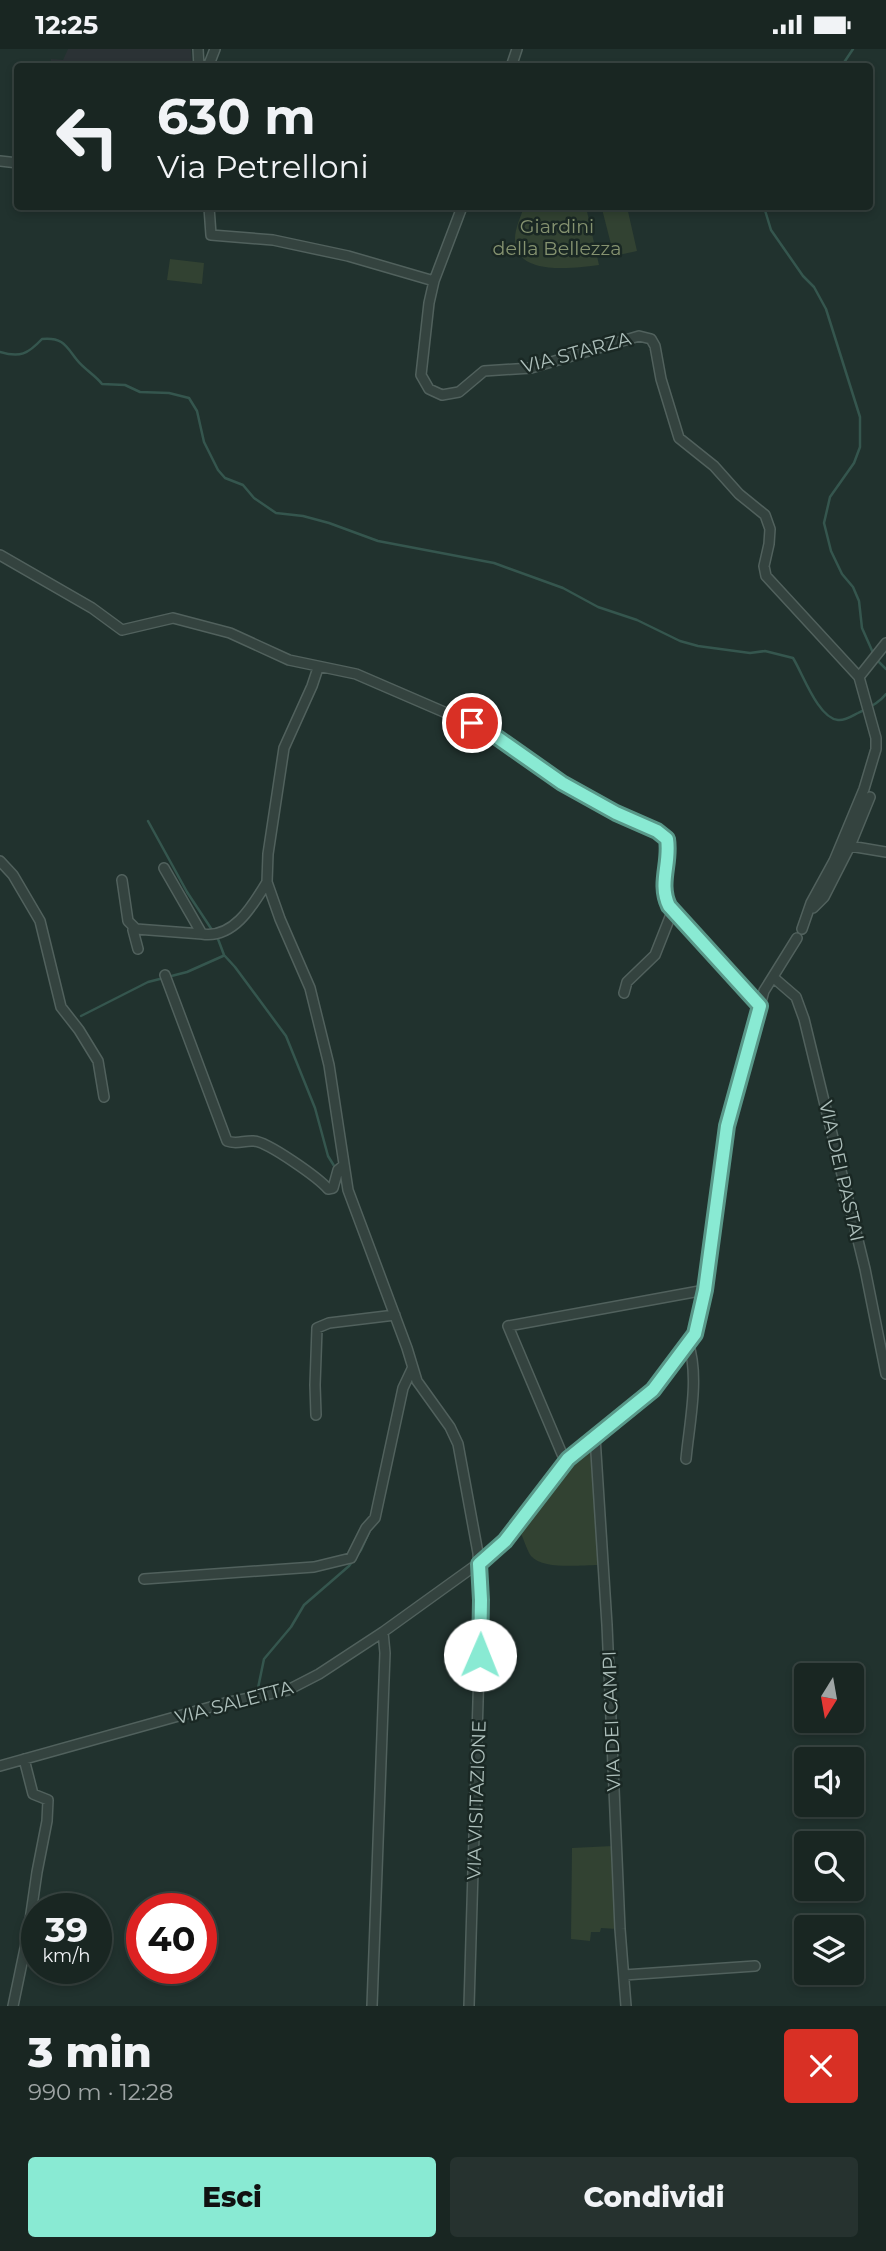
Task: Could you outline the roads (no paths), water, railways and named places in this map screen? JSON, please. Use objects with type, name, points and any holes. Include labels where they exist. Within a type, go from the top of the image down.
[{"type":"street","points":[[209,210],[211,235],[284,243],[348,256],[434,281]]},
{"type":"street","name":"VIA STARZA","points":[[460,210],[430,299],[421,375],[429,389],[442,395],[459,392],[484,371],[530,368],[639,336],[651,339],[679,438],[714,466],[739,493],[765,515],[770,529],[764,566],[766,576],[859,677]]},
{"type":"street","points":[[419,278],[430,299]]},
{"type":"street","points":[[0,555],[92,608],[122,630],[173,618],[230,633],[289,660],[356,674],[456,715],[488,731],[562,783],[616,813],[657,831],[667,839],[669,852],[663,893],[673,912],[760,1006]]},
{"type":"street","points":[[479,1564],[505,1541],[568,1459],[653,1390],[695,1334],[705,1290],[727,1126],[764,991],[799,933],[834,861],[867,780],[876,749],[873,723],[859,677],[886,643]]},
{"type":"street","points":[[122,880],[128,921],[135,929],[216,935],[230,929],[253,905],[267,882],[268,854],[284,748],[318,668]]},
{"type":"street","points":[[808,912],[824,897],[870,797]]},
{"type":"street","points":[[849,846],[886,852]]},
{"type":"street","points":[[0,860],[13,875],[40,921],[61,1007],[98,1061],[104,1097]]},
{"type":"street","points":[[163,867],[202,934]]},
{"type":"street","name":"VIA VISITAZIONE","points":[[267,882],[310,988],[329,1065],[339,1170],[390,1316],[417,1381],[450,1427],[458,1444],[479,1564],[481,1600],[469,2006]]},
{"type":"street","points":[[624,993],[627,982],[655,955],[673,912]]},
{"type":"street","points":[[135,929],[133,930],[138,949]]},
{"type":"street","points":[[165,975],[227,1141],[234,1144],[256,1140],[320,1178],[328,1189],[333,1188],[339,1170]]},
{"type":"street","name":"VIA DEI PASTAI","points":[[774,978],[796,997],[804,1019],[862,1256],[886,1374]]},
{"type":"street","points":[[568,1459],[562,1454],[508,1326],[705,1290]]},
{"type":"street","points":[[316,1415],[317,1328],[329,1323],[390,1316]]},
{"type":"street","points":[[686,1459],[693,1379],[688,1343]]},
{"type":"street","points":[[144,1579],[314,1567],[351,1558],[366,1528],[375,1518],[403,1388],[412,1369]]},
{"type":"street","name":"VIA DEI CAMPI","points":[[595,1437],[626,2006]]},
{"type":"street","name":"VIA SALETTA","points":[[0,1766],[225,1703],[288,1690],[343,1660],[479,1564]]},
{"type":"street","points":[[372,2006],[385,1653],[383,1632]]},
{"type":"street","points":[[13,2006],[28,1934],[47,1821],[48,1800],[33,1794],[24,1759]]},
{"type":"street","points":[[624,1975],[755,1966]]},
{"type":"waterway","points":[[844,63],[853,49]]},
{"type":"waterway","points":[[765,210],[771,230],[803,276],[814,287],[826,309],[860,417],[860,447],[854,463],[830,497],[824,523],[831,551],[859,601],[862,628],[874,655]]},
{"type":"waterway","points":[[0,352],[13,355],[23,353],[42,339],[55,339],[67,347],[102,384],[125,385],[140,392],[169,393],[189,398],[197,411],[204,442],[218,470],[225,478],[243,485],[254,498],[276,513],[329,523],[378,541],[494,563],[563,588],[598,607],[637,620],[680,641],[750,653],[765,651],[793,658],[818,704],[824,712],[838,720],[870,707],[886,694]]},
{"type":"waterway","points":[[877,660],[886,669]]},
{"type":"waterway","points":[[148,821],[187,892],[218,939],[224,955],[286,1036],[315,1108],[328,1156],[336,1169]]},
{"type":"waterway","points":[[81,1016],[148,982],[187,972],[223,956]]},
{"type":"waterway","points":[[258,1688],[264,1659],[291,1627],[304,1605],[349,1566],[361,1550],[370,1530]]},
{"type":"park label","name":"Giardini della Bellezza","points":[[557,237]]}]
